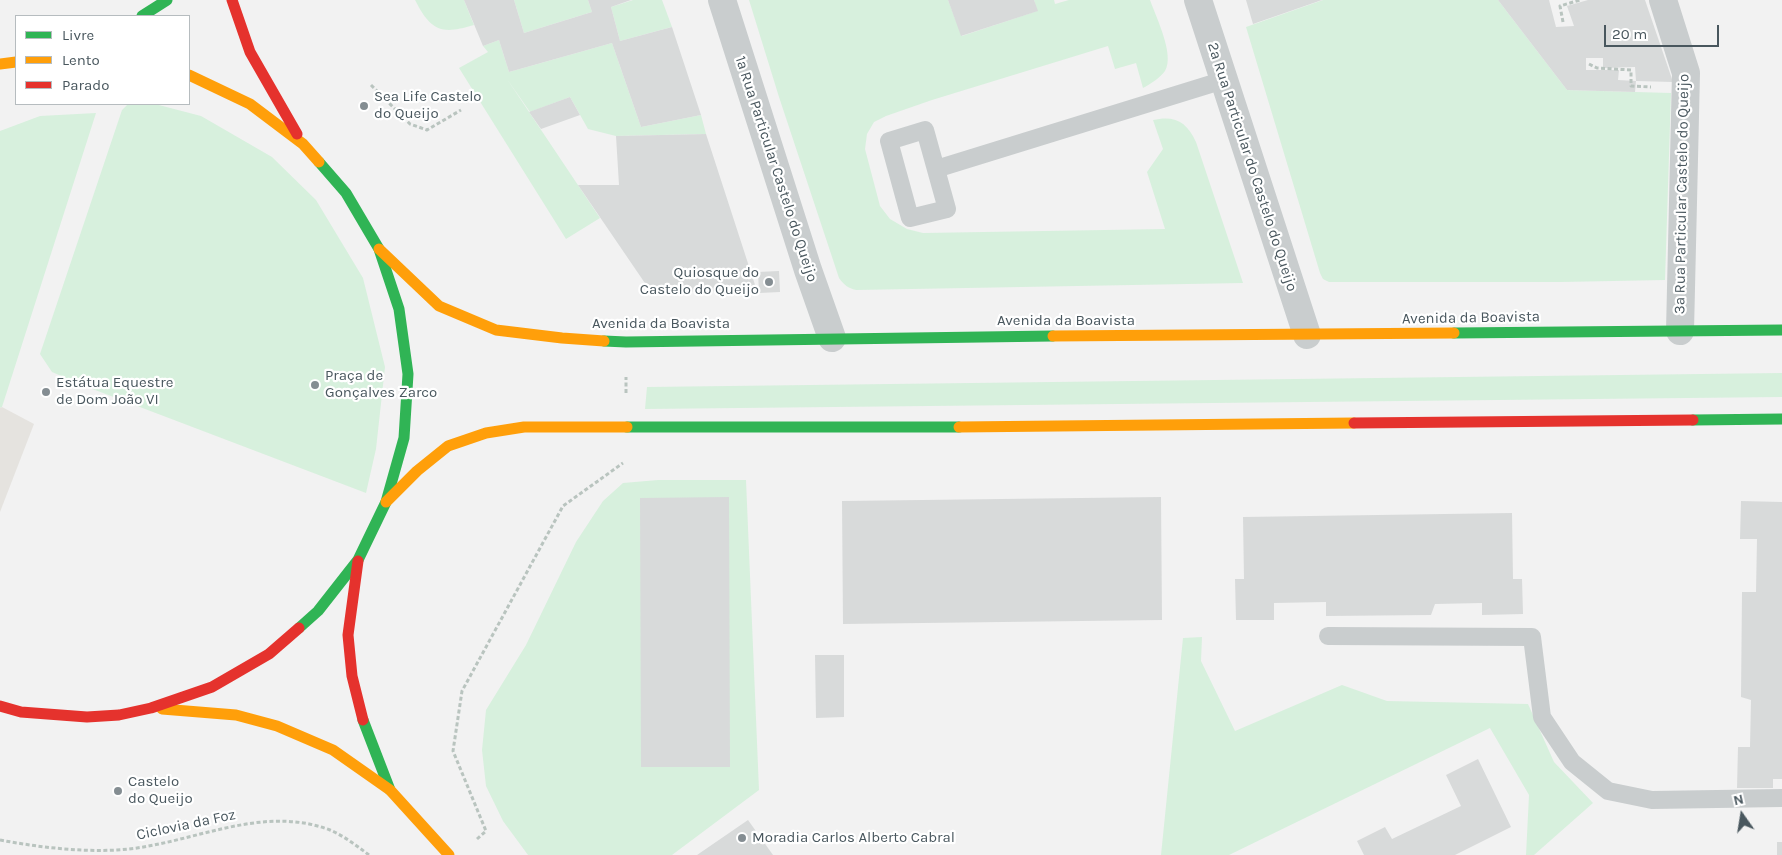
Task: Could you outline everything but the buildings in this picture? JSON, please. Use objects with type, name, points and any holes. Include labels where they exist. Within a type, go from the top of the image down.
[{"type":"main road","points":[[144,15],[167,0]]},
{"type":"main road","points":[[0,706],[21,712],[87,717],[118,715],[151,708],[212,687],[269,654],[318,611],[358,560],[386,502],[404,438],[408,374],[399,310],[378,249],[346,193],[303,144],[250,52],[232,0]]},
{"type":"main road","points":[[0,64],[15,62]]},
{"type":"main road","points":[[190,75],[250,104],[303,144]]},
{"type":"main road","name":"Avenida da Boavista","points":[[378,249],[439,306],[496,330],[562,338],[626,342],[832,338],[1782,330]]},
{"type":"main road","points":[[386,502],[417,471],[448,446],[486,433],[524,427],[820,428],[1782,419]]},
{"type":"main road","points":[[358,560],[348,635],[352,676],[364,723],[390,790]]},
{"type":"main road","points":[[151,708],[236,715],[277,726],[333,750],[390,790],[449,855]]},
{"type":"street","name":"1ª Rua Particular Castelo do Queijo","points":[[722,0],[805,260],[832,338]]},
{"type":"street","name":"2ª Rua Particular do Castelo do Queijo","points":[[1198,0],[1307,335]]},
{"type":"street","name":"3ª Rua Particular Castelo do Queijo","points":[[1663,0],[1686,73],[1680,331]]},
{"type":"lane","points":[[936,169],[1224,80]]},
{"type":"lane","points":[[925,130],[936,169],[947,209],[910,218],[888,141],[925,130]]},
{"type":"lane","points":[[1328,636],[1532,637],[1542,717],[1572,762],[1608,792],[1652,800],[1782,798]]},
{"type":"path","points":[[1563,22],[1560,6],[1580,0]]},
{"type":"path","points":[[1589,64],[1598,68],[1631,70],[1631,86],[1686,88]]},
{"type":"path","points":[[371,85],[410,124],[427,130],[461,110]]},
{"type":"path","points":[[475,841],[486,831],[453,751],[462,691],[563,506],[625,461]]},
{"type":"path","name":"Ciclovia da Foz","points":[[0,840],[68,849],[118,850],[155,844],[250,822],[280,820],[309,824],[331,831],[354,843],[369,855]]},
{"type":"green space","points":[[415,0],[464,0],[474,25],[453,30],[438,28],[426,18]]},
{"type":"green space","points":[[514,0],[588,0],[592,12],[524,33]]},
{"type":"green space","points":[[633,0],[662,0],[672,27],[620,41],[611,7]]},
{"type":"green space","points":[[749,0],[948,0],[962,36],[1037,11],[1034,0],[1054,0],[1055,4],[1069,0],[1150,0],[1164,36],[1168,56],[1165,71],[1152,83],[1143,88],[1136,63],[1115,69],[1108,46],[932,100],[874,122],[867,134],[865,149],[880,206],[890,219],[907,229],[923,233],[1165,229],[1147,172],[1163,149],[1153,120],[1174,119],[1189,129],[1196,142],[1243,283],[856,290],[848,287],[839,278]]},
{"type":"green space","points":[[1323,0],[1498,0],[1567,90],[1671,93],[1665,280],[1329,282],[1323,279],[1246,27]]},
{"type":"green space","points":[[499,40],[509,72],[612,43],[641,127],[701,115],[706,134],[616,136],[588,129],[570,97],[530,112],[507,79],[600,218],[566,239],[459,68],[488,52],[483,46]]},
{"type":"green space","points":[[127,105],[159,105],[201,116],[272,157],[316,200],[363,278],[385,367],[376,449],[366,493],[82,385],[52,372],[40,354],[122,110]]},
{"type":"green space","points":[[96,113],[2,407],[0,408],[0,131],[40,116]]},
{"type":"green space","points":[[1782,373],[1782,397],[645,409],[647,387]]},
{"type":"green space","points":[[658,480],[746,480],[759,790],[672,855],[528,855],[503,821],[486,786],[482,750],[486,710],[526,645],[576,542],[603,501],[623,483]]},
{"type":"green space","points":[[1202,637],[1201,661],[1235,731],[1342,685],[1387,701],[1528,704],[1554,762],[1593,803],[1534,855],[1526,855],[1529,795],[1490,728],[1229,855],[1161,855],[1183,638]]},
{"type":"sand","points":[[2,407],[34,424],[0,512],[0,408]]},
{"type":"traffic: fast","points":[[144,15],[167,0]]},
{"type":"traffic: fast","points":[[299,628],[318,611],[358,560],[386,502],[404,438],[408,374],[399,309],[379,249],[346,193],[319,162]]},
{"type":"traffic: fast","points":[[1454,333],[1782,330]]},
{"type":"traffic: fast","points":[[604,341],[1053,336]]},
{"type":"traffic: fast","points":[[1693,420],[1782,419]]},
{"type":"traffic: fast","points":[[627,427],[959,427]]},
{"type":"traffic: fast","points":[[363,720],[390,790]]},
{"type":"traffic: slow","points":[[0,64],[15,62]]},
{"type":"traffic: slow","points":[[190,75],[250,104],[303,144],[319,162]]},
{"type":"traffic: slow","points":[[379,249],[439,306],[496,330],[604,341]]},
{"type":"traffic: slow","points":[[1053,336],[1454,333]]},
{"type":"traffic: slow","points":[[959,427],[1354,423]]},
{"type":"traffic: slow","points":[[386,502],[417,471],[448,446],[486,433],[524,427],[627,427]]},
{"type":"traffic: slow","points":[[162,709],[236,715],[277,726],[333,750],[390,790],[449,855]]},
{"type":"traffic: jam","points":[[232,0],[250,52],[297,134]]},
{"type":"traffic: jam","points":[[1354,423],[1693,420]]},
{"type":"traffic: jam","points":[[358,561],[348,635],[352,676],[363,720]]},
{"type":"traffic: jam","points":[[0,706],[21,712],[87,717],[119,715],[151,708],[212,687],[269,654],[299,628]]},
{"type":"place","name":"Sea Life Castelo do Queijo","points":[[364,106]]},
{"type":"place","name":"Quiosque do Castelo do Queijo","points":[[769,282]]},
{"type":"place","name":"Praça de Gonçalves Zarco","points":[[315,385]]},
{"type":"place","name":"Estátua Equestre de Dom João VI","points":[[46,392]]},
{"type":"place","name":"Castelo do Queijo","points":[[118,791]]},
{"type":"place","name":"Moradia Carlos Alberto Cabral","points":[[742,838]]}]
